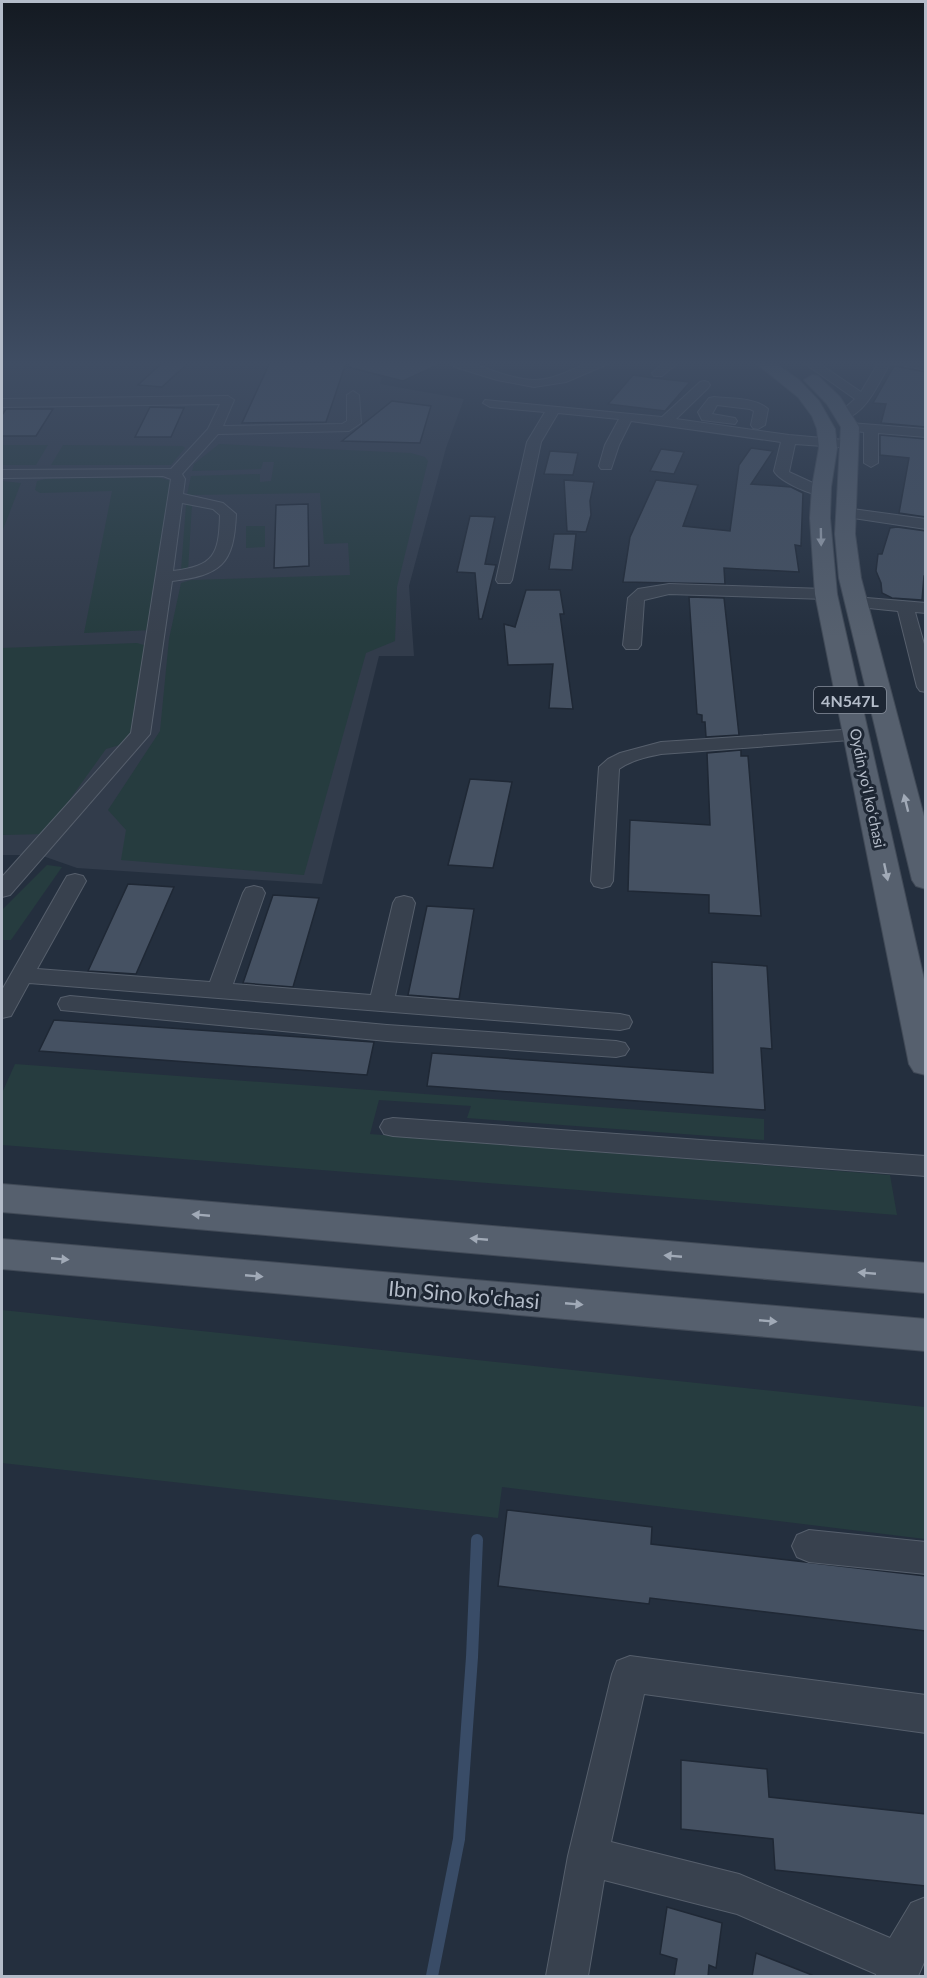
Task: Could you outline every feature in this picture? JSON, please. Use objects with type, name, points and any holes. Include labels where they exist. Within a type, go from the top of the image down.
[{"type":"main road","name":"Oydin yoʻl koʻchasi","points":[[843,452],[821,492],[820,539],[826,594],[926,1064]]},
{"type":"main road","name":"Oydin yoʻl koʻchasi","points":[[850,452],[845,513],[846,545],[855,602],[926,880]]},
{"type":"main road","points":[[7,1196],[926,1278]]},
{"type":"main road","name":"Ibn Sino ko'chasi","points":[[2,1254],[926,1335]]},
{"type":"street","points":[[174,474],[194,452]]},
{"type":"street","points":[[504,580],[532,452]]},
{"type":"street","points":[[606,466],[610,452]]},
{"type":"street","points":[[786,452],[781,471],[783,475],[821,492]]},
{"type":"street","points":[[2,474],[163,472],[174,474],[178,479],[140,734],[2,890]]},
{"type":"street","points":[[164,577],[201,573],[212,568],[221,558],[228,538],[228,514],[218,506],[201,500],[176,497]]},
{"type":"street","points":[[845,513],[926,524]]},
{"type":"street","points":[[632,645],[636,598],[644,593],[669,589],[826,594]]},
{"type":"street","points":[[855,602],[926,608]]},
{"type":"street","points":[[905,607],[926,687]]},
{"type":"street","points":[[602,881],[609,767],[617,761],[661,748],[857,735]]},
{"type":"street","points":[[2,1010],[75,881]]},
{"type":"street","points":[[219,991],[254,893]]},
{"type":"street","points":[[387,1033],[388,1004],[404,903]]},
{"type":"street","points":[[21,975],[620,1022]]},
{"type":"street","points":[[70,1004],[387,1033],[616,1049]]},
{"type":"street","points":[[393,1127],[926,1166]]},
{"type":"street","points":[[809,1546],[926,1558]]},
{"type":"street","points":[[567,1977],[588,1856],[630,1674],[926,1714]]},
{"type":"street","points":[[588,1856],[739,1894],[898,1970],[926,1918]]},
{"type":"shaded area","points":[[2,452],[445,452],[409,586],[414,656],[379,656],[322,884],[77,868],[40,855],[2,855]]},
{"type":"green space","points":[[2,452],[44,452],[36,465],[2,465]]},
{"type":"green space","points":[[59,452],[181,452],[171,465],[51,465]]},
{"type":"green space","points":[[209,452],[396,452],[411,453],[425,457],[428,461],[397,587],[395,641],[366,653],[304,875],[121,860],[126,830],[108,810],[160,731],[169,639],[181,583],[191,580],[350,575],[348,543],[324,544],[320,493],[187,495],[191,476],[260,474],[260,482],[271,481],[274,462],[263,462],[261,469],[192,471],[194,464]]},
{"type":"green space","points":[[158,477],[171,481],[153,630],[84,633],[112,491],[40,493],[35,490],[37,481]]},
{"type":"green space","points":[[2,481],[21,483],[2,532]]},
{"type":"green space","points":[[186,505],[192,505],[188,570],[181,570]]},
{"type":"green space","points":[[246,526],[265,526],[265,547],[246,548]]},
{"type":"green space","points":[[137,643],[147,646],[133,733],[123,744],[106,749],[45,834],[3,835],[2,844],[2,648]]},
{"type":"green space","points":[[47,865],[62,867],[11,940],[2,940],[2,910]]},
{"type":"green space","points":[[15,1064],[764,1119],[764,1140],[467,1118],[471,1106],[379,1100],[370,1134],[890,1175],[897,1215],[2,1145],[2,1093]]},
{"type":"green space","points":[[2,1310],[925,1407],[925,1539],[502,1487],[498,1518],[2,1463]]},
{"type":"building","points":[[550,452],[578,453],[573,475],[544,474]]},
{"type":"building","points":[[659,452],[684,452],[674,474],[650,471]]},
{"type":"building","points":[[748,452],[772,452],[751,484],[791,487],[803,493],[801,546],[795,545],[799,572],[724,568],[725,584],[623,582],[630,537],[656,480],[698,485],[683,526],[730,531],[739,465]]},
{"type":"building","points":[[880,452],[926,452],[926,517],[899,513],[909,458],[880,455]]},
{"type":"building","points":[[564,480],[594,482],[590,501],[591,515],[586,532],[567,531]]},
{"type":"building","points":[[308,504],[309,566],[274,568],[276,505]]},
{"type":"building","points":[[470,516],[495,517],[485,564],[496,565],[482,619],[479,619],[475,573],[457,572]]},
{"type":"building","points":[[890,528],[926,531],[926,576],[924,576],[922,600],[892,598],[882,593],[876,571],[878,554],[882,554]]},
{"type":"building","points":[[554,534],[576,534],[572,570],[549,569]]},
{"type":"building","points":[[526,590],[560,590],[564,614],[560,614],[573,709],[549,708],[553,664],[508,665],[504,624],[515,627]]},
{"type":"building","points":[[689,597],[724,598],[739,735],[706,737],[705,722],[702,722],[702,715],[697,714]]},
{"type":"building","points":[[741,750],[741,756],[748,756],[761,916],[709,913],[709,895],[628,891],[630,820],[710,825],[707,753]]},
{"type":"building","points":[[470,779],[512,782],[493,868],[448,865]]},
{"type":"building","points":[[128,884],[174,887],[136,974],[88,971]]},
{"type":"building","points":[[273,895],[319,898],[293,987],[243,983]]},
{"type":"building","points":[[427,906],[474,909],[459,999],[408,995]]},
{"type":"building","points":[[712,962],[767,966],[772,1049],[761,1048],[765,1110],[427,1086],[432,1053],[713,1073]]},
{"type":"building","points":[[54,1020],[374,1042],[367,1075],[39,1051]]},
{"type":"building","points":[[507,1510],[652,1527],[651,1544],[926,1576],[926,1631],[650,1598],[649,1604],[498,1586]]},
{"type":"building","points":[[681,1760],[767,1769],[769,1797],[926,1814],[926,1886],[775,1870],[773,1839],[681,1829]]},
{"type":"building","points":[[667,1907],[722,1923],[716,1968],[709,1965],[708,1977],[674,1977],[677,1959],[660,1954]]},
{"type":"building","points":[[756,1953],[812,1975],[812,1977],[752,1977]]},
{"type":"waterway","points":[[432,1976],[459,1839],[472,1657],[477,1540]]}]
